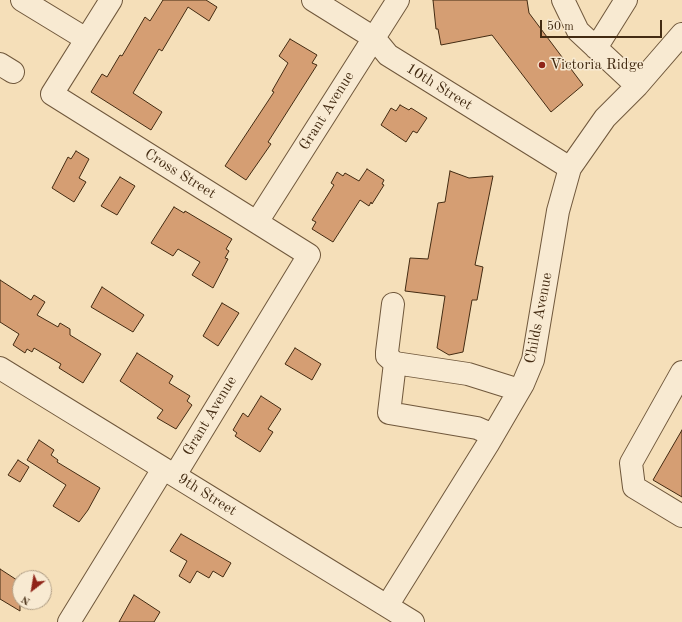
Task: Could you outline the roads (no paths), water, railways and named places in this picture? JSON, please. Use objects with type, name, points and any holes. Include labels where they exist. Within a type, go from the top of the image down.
[{"type":"street","points":[[22,0],[86,39],[111,0]]},
{"type":"street","name":"10th Street","points":[[313,0],[374,38],[388,55],[570,168]]},
{"type":"street","name":"Grant Avenue","points":[[257,222],[398,0]]},
{"type":"street","points":[[563,0],[578,31],[638,86]]},
{"type":"street","points":[[596,48],[626,0]]},
{"type":"street","name":"Childs Avenue","points":[[387,606],[493,436],[520,390],[533,360],[558,211],[570,168],[605,118],[638,86],[682,34]]},
{"type":"street","name":"Cross Street","points":[[86,39],[52,94],[309,255]]},
{"type":"street","name":"Grant Avenue","points":[[69,622],[169,472],[309,255]]},
{"type":"street","points":[[393,304],[387,352],[388,356],[395,363],[468,374],[520,390]]},
{"type":"street","points":[[395,363],[389,413],[477,428],[493,436]]},
{"type":"street","name":"9th Street","points":[[0,368],[413,622]]},
{"type":"street","points":[[682,372],[631,463],[634,488],[682,516]]},
{"type":"place","name":"Victoria Ridge","points":[[542,65]]}]
